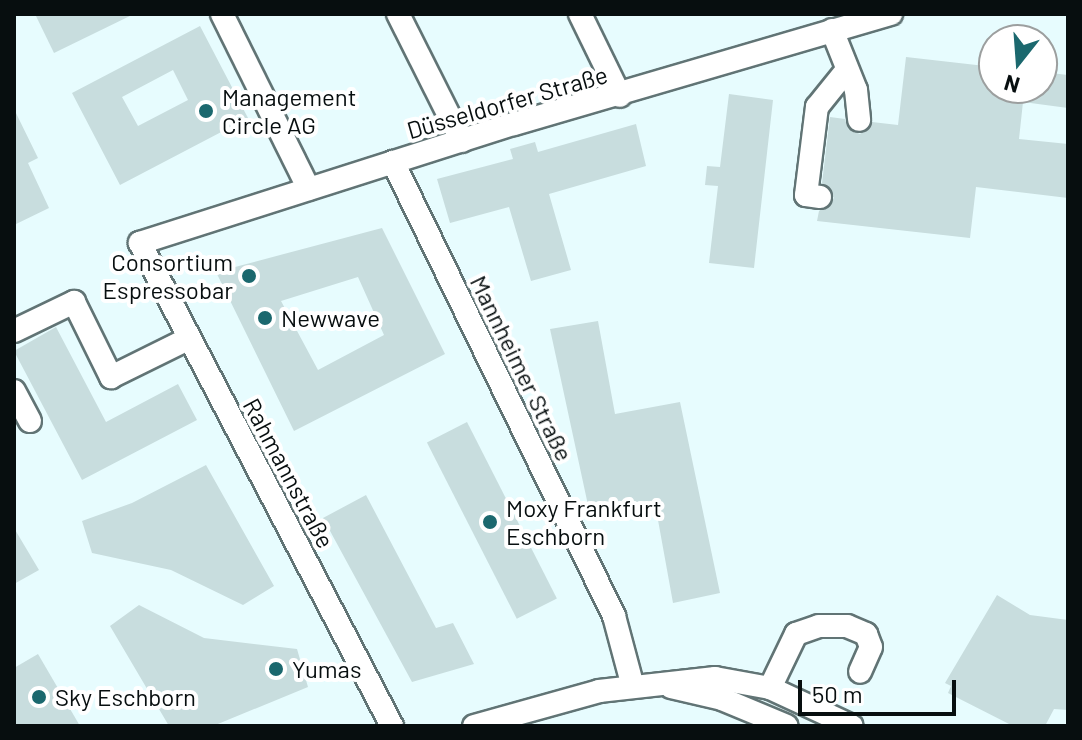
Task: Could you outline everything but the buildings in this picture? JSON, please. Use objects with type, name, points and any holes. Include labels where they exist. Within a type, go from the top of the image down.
[{"type":"street","points":[[222,14],[309,189]]},
{"type":"street","points":[[398,14],[462,141]]},
{"type":"street","points":[[580,14],[620,96]]},
{"type":"street","name":"Düsseldorfer Straße","points":[[140,243],[393,162],[891,14]]},
{"type":"street","points":[[832,30],[856,90],[859,120]]},
{"type":"street","points":[[820,197],[806,195],[817,107],[846,71]]},
{"type":"street","name":"Mannheimer Straße","points":[[393,162],[614,616],[639,686]]},
{"type":"street","name":"Rahmannstraße","points":[[140,243],[392,726]]},
{"type":"street","points":[[14,331],[74,302],[111,377],[188,339]]},
{"type":"street","points":[[14,391],[30,421]]},
{"type":"street","points":[[770,688],[796,634],[819,626],[847,626],[866,634],[871,647],[860,672]]},
{"type":"street","points":[[474,726],[639,686],[715,678],[770,688],[852,726]]},
{"type":"street","points":[[639,686],[722,699],[787,726]]},
{"type":"place","name":"Management Circle AG","points":[[206,111]]},
{"type":"place","name":"Consortium Espressobar","points":[[249,276]]},
{"type":"place","name":"Newwave","points":[[265,318]]},
{"type":"place","name":"Moxy Frankfurt Eschborn","points":[[490,522]]},
{"type":"place","name":"Yumas","points":[[276,669]]},
{"type":"place","name":"Sky Eschborn","points":[[39,697]]}]
